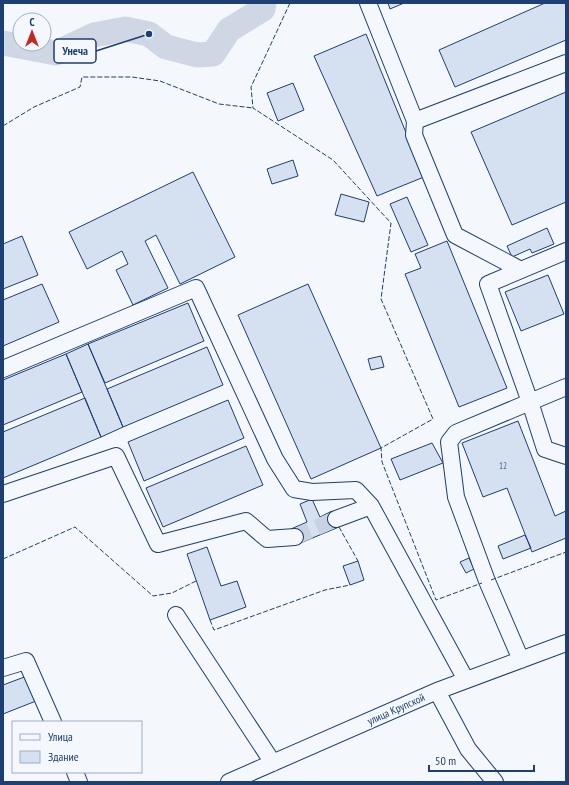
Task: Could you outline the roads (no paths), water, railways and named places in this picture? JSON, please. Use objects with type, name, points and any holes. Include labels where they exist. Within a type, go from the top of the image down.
[{"type":"street","points":[[368,3],[415,121],[414,135],[455,235],[521,270]]},
{"type":"street","points":[[415,121],[566,63]]},
{"type":"street","points":[[566,251],[488,284],[545,449],[566,456]]},
{"type":"street","points":[[3,369],[196,288],[275,459],[294,489],[312,492],[356,490],[371,506],[466,680]]},
{"type":"street","points":[[521,660],[487,581],[456,497],[449,442],[456,433],[566,387]]},
{"type":"street","points":[[3,494],[116,456],[158,544],[246,521],[266,539],[295,538]]},
{"type":"street","points":[[336,519],[371,506]]},
{"type":"street","points":[[176,615],[273,763]]},
{"type":"street","name":"улица Крупской","points":[[229,782],[437,691],[566,643]]},
{"type":"street","points":[[3,668],[26,661],[53,721]]},
{"type":"street","points":[[437,691],[468,749],[495,782]]},
{"type":"waterway","points":[[3,43],[56,53],[94,35],[125,29],[149,34],[166,47],[197,55],[213,54],[229,30],[263,9],[264,3]]},
{"type":"tunnel","points":[[295,537],[336,519]]},
{"type":"place","name":"Унеча","points":[[149,34]]}]
